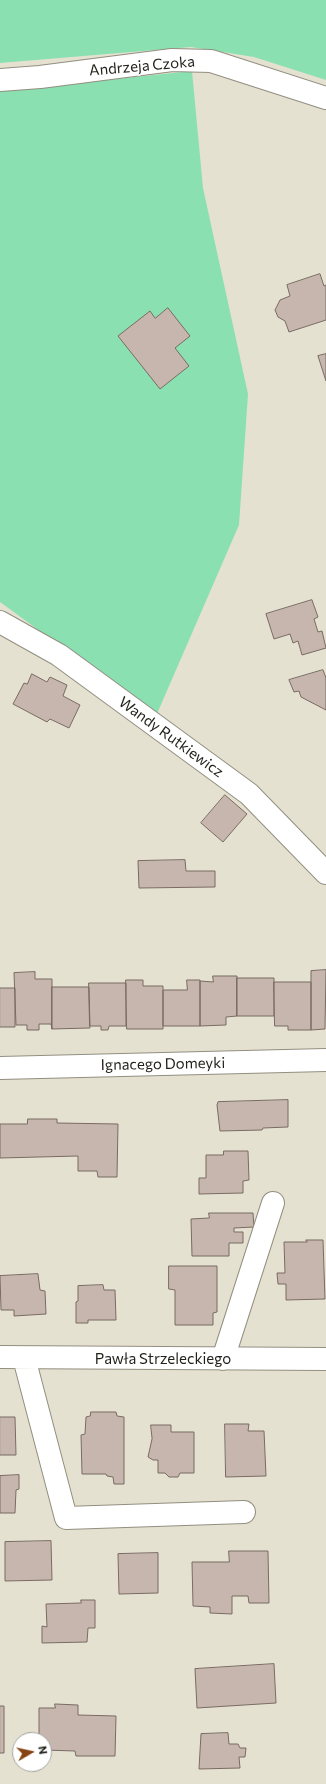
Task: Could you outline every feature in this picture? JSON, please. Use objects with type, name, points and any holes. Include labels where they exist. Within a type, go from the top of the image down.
[{"type":"street","name":"Andrzeja Czoka","points":[[0,80],[40,77],[172,60],[211,61],[326,98]]},
{"type":"street","name":"Wandy Rutkiewicz","points":[[0,622],[59,655],[249,794],[326,873]]},
{"type":"street","name":"Ignacego Domeyki","points":[[0,1068],[326,1060]]},
{"type":"street","points":[[223,1359],[273,1203]]},
{"type":"street","name":"Pawła Strzeleckiego","points":[[0,1358],[326,1359]]},
{"type":"street","points":[[24,1358],[66,1518],[244,1512]]},
{"type":"green space","points":[[0,0],[326,0],[326,80],[254,57],[191,47],[0,63]]},
{"type":"green space","points":[[192,71],[203,188],[248,394],[239,525],[156,716],[0,602],[0,91]]},
{"type":"building","points":[[320,274],[324,286],[326,285],[326,320],[289,332],[285,321],[278,317],[275,310],[280,300],[290,296],[287,285]]},
{"type":"building","points":[[168,308],[190,336],[175,348],[189,366],[160,389],[118,336],[150,311],[155,318]]},
{"type":"building","points":[[326,354],[326,381],[318,356]]},
{"type":"building","points":[[312,600],[318,617],[314,619],[318,632],[322,631],[326,648],[302,655],[298,641],[293,643],[290,634],[274,639],[266,614]]},
{"type":"building","points":[[323,670],[326,678],[326,710],[301,697],[299,691],[294,692],[289,680]]},
{"type":"building","points":[[32,674],[47,682],[50,677],[67,685],[63,696],[80,705],[69,728],[50,719],[47,722],[13,704],[24,683],[27,684]]},
{"type":"building","points":[[225,795],[247,814],[223,842],[201,823]]},
{"type":"building","points":[[185,860],[186,871],[215,871],[215,887],[139,888],[138,861]]},
{"type":"building","points":[[326,970],[325,1029],[311,1030],[311,971]]},
{"type":"building","points":[[35,972],[35,979],[52,979],[52,1029],[51,1024],[39,1024],[39,1030],[27,1030],[27,1025],[16,1025],[14,973]]},
{"type":"building","points":[[213,976],[237,976],[237,1016],[226,1017],[226,1025],[200,1026],[200,981],[213,982]]},
{"type":"building","points":[[237,978],[274,978],[274,1016],[237,1016]]},
{"type":"building","points":[[126,980],[143,980],[143,986],[163,986],[163,1029],[127,1029]]},
{"type":"building","points":[[187,980],[200,980],[200,1026],[163,1026],[163,990],[187,990]]},
{"type":"building","points":[[274,982],[311,982],[311,1030],[288,1030],[288,1026],[275,1026]]},
{"type":"building","points":[[89,983],[126,983],[126,1026],[109,1026],[108,1030],[101,1030],[101,1026],[90,1026]]},
{"type":"building","points":[[52,987],[89,987],[90,1028],[52,1029]]},
{"type":"building","points":[[0,988],[15,988],[15,1027],[0,1027]]},
{"type":"building","points":[[288,1100],[288,1127],[263,1128],[262,1130],[220,1131],[217,1105],[218,1102]]},
{"type":"building","points":[[28,1119],[57,1119],[57,1123],[118,1124],[117,1177],[98,1177],[97,1171],[78,1171],[78,1156],[0,1158],[0,1124],[27,1124]]},
{"type":"building","points":[[224,1151],[248,1151],[249,1180],[243,1181],[243,1193],[199,1194],[199,1178],[206,1178],[206,1155],[223,1155]]},
{"type":"building","points":[[209,1213],[253,1213],[254,1227],[234,1228],[234,1232],[243,1232],[243,1243],[229,1243],[229,1256],[192,1256],[191,1219],[209,1218]]},
{"type":"building","points":[[306,1240],[323,1240],[325,1299],[286,1300],[286,1284],[278,1284],[277,1273],[285,1273],[284,1242],[307,1242]]},
{"type":"building","points":[[169,1266],[217,1266],[217,1312],[213,1313],[213,1325],[175,1325],[175,1290],[169,1289]]},
{"type":"building","points":[[38,1274],[40,1290],[45,1291],[46,1314],[14,1316],[14,1310],[1,1310],[0,1276]]},
{"type":"building","points":[[103,1285],[104,1290],[115,1290],[116,1320],[88,1320],[88,1323],[76,1323],[78,1286]]},
{"type":"building","points":[[91,1412],[116,1412],[117,1416],[124,1417],[124,1484],[114,1484],[113,1477],[107,1476],[106,1474],[82,1474],[81,1435],[85,1434],[86,1417],[90,1416]]},
{"type":"building","points":[[0,1417],[15,1417],[16,1455],[0,1455]]},
{"type":"building","points":[[225,1424],[249,1424],[248,1431],[264,1431],[266,1476],[226,1477]]},
{"type":"building","points":[[151,1425],[171,1425],[171,1432],[194,1432],[194,1473],[180,1473],[178,1477],[169,1477],[165,1473],[158,1473],[158,1460],[153,1460],[148,1457],[152,1439]]},
{"type":"building","points":[[19,1475],[19,1489],[16,1490],[15,1513],[0,1513],[0,1476]]},
{"type":"building","points":[[51,1541],[52,1580],[5,1581],[5,1542]]},
{"type":"building","points":[[229,1551],[268,1551],[269,1603],[249,1603],[248,1596],[232,1596],[232,1614],[210,1613],[210,1607],[193,1606],[192,1562],[229,1562]]},
{"type":"building","points":[[158,1553],[158,1593],[119,1594],[118,1554]]},
{"type":"building","points":[[81,1600],[95,1600],[95,1628],[88,1628],[87,1642],[42,1643],[42,1626],[47,1627],[46,1604],[81,1603]]},
{"type":"building","points":[[274,1664],[276,1703],[197,1708],[195,1669]]},
{"type":"building","points":[[55,1704],[78,1705],[78,1715],[116,1716],[115,1756],[76,1756],[75,1751],[52,1750],[52,1732],[39,1732],[39,1708],[55,1708]]},
{"type":"building","points":[[0,1706],[4,1706],[4,1753],[0,1753]]},
{"type":"building","points":[[228,1733],[229,1744],[238,1744],[240,1748],[246,1748],[245,1757],[239,1757],[240,1768],[199,1769],[201,1734]]}]
